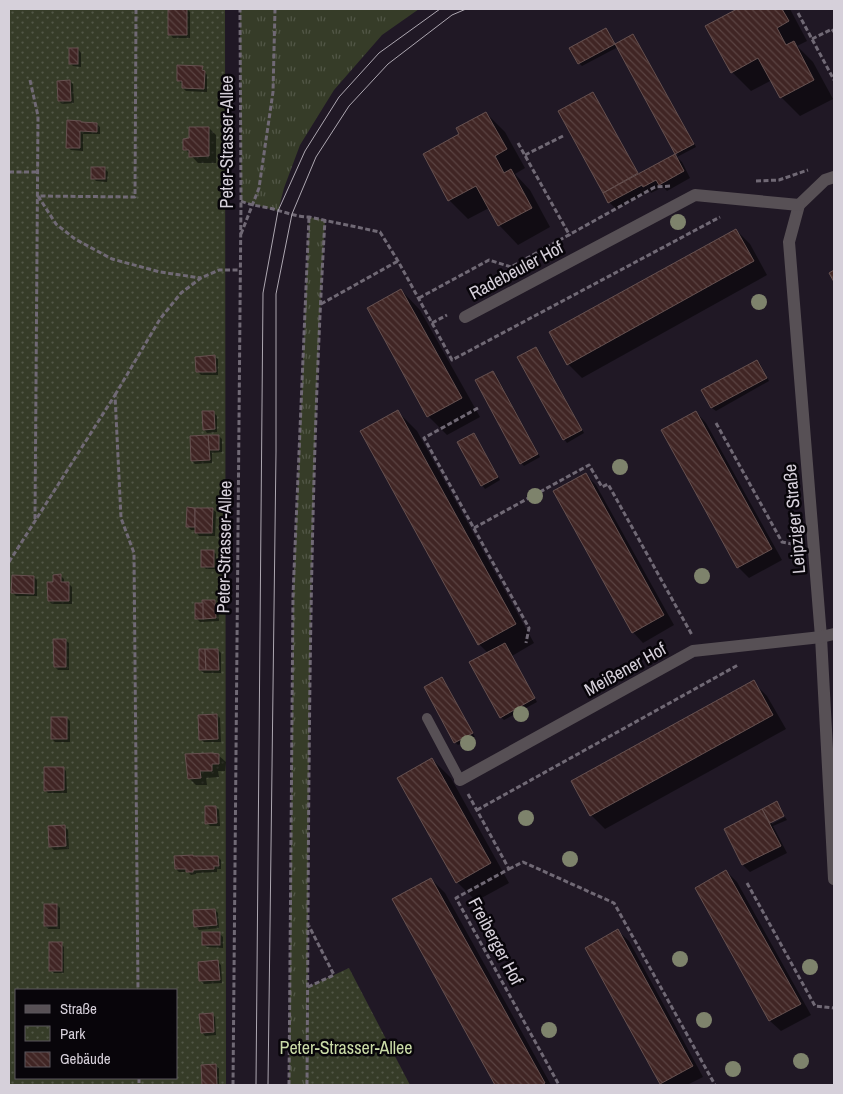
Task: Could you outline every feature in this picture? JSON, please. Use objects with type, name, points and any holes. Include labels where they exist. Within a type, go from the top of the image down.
[{"type":"street","points":[[799,205],[825,180],[834,177]]},
{"type":"street","name":"Radebeuler Hof","points":[[465,317],[695,196],[799,205]]},
{"type":"street","name":"Leipziger Straße","points":[[799,205],[789,242],[821,637],[834,879]]},
{"type":"street","name":"Meißener Hof","points":[[460,780],[693,651],[834,634]]},
{"type":"lane","points":[[426,718],[460,780]]},
{"type":"path","points":[[38,196],[136,196],[136,9]]},
{"type":"path","name":"Peter-Strasser-Allee","points":[[233,1085],[241,201],[240,9]]},
{"type":"path","points":[[240,236],[259,188],[273,92],[275,9]]},
{"type":"path","points":[[798,13],[834,80]]},
{"type":"path","points":[[812,39],[832,29],[834,32]]},
{"type":"path","points":[[30,80],[38,116],[35,519]]},
{"type":"path","points":[[525,155],[562,136]]},
{"type":"path","points":[[518,143],[581,256]]},
{"type":"path","points":[[9,172],[38,172]]},
{"type":"path","points":[[38,196],[56,224],[75,239],[112,259],[160,272],[201,278]]},
{"type":"path","points":[[241,201],[303,217],[310,216],[380,232],[452,360],[751,200]]},
{"type":"path","points":[[289,1085],[293,595],[310,216]]},
{"type":"path","points":[[307,1085],[310,598],[320,304],[325,220]]},
{"type":"path","points":[[320,304],[398,261]]},
{"type":"path","points":[[9,562],[116,395],[160,320],[181,293],[201,278],[219,270],[240,270]]},
{"type":"path","name":"Radebeuler Hof","points":[[432,322],[460,308],[465,317]]},
{"type":"path","points":[[116,395],[121,518],[134,553],[138,989]]},
{"type":"path","points":[[478,408],[424,438],[530,628],[526,643]]},
{"type":"path","points":[[716,423],[782,542],[814,548]]},
{"type":"path","points":[[474,528],[589,465],[602,488],[608,484],[700,650]]},
{"type":"path","points":[[477,810],[746,661]]},
{"type":"path","points":[[460,780],[509,869],[522,862],[614,903],[715,1085]]},
{"type":"path","name":"Freiberger Hof","points":[[509,869],[456,898],[559,1085]]},
{"type":"path","points":[[747,883],[815,1006],[834,1008]]},
{"type":"path","points":[[308,924],[334,975],[308,987]]},
{"type":"green space","points":[[9,9],[225,9],[226,1085],[9,1085]]},
{"type":"green space","points":[[240,9],[419,9],[382,35],[334,90],[300,145],[284,188],[278,211],[241,201]]},
{"type":"green space","points":[[309,217],[325,220],[319,328],[312,544],[307,1085],[289,1085],[293,595]]},
{"type":"green space","name":"Peter-Strasser-Allee","points":[[349,968],[410,1085],[307,1085],[308,987]]},
{"type":"building","points":[[187,9],[187,35],[168,35],[168,10]]},
{"type":"building","points":[[737,9],[782,9],[789,21],[777,28],[786,45],[794,41],[814,80],[780,98],[758,58],[731,73],[705,26]]},
{"type":"building","points":[[606,28],[615,44],[578,64],[569,48]]},
{"type":"building","points":[[633,34],[694,144],[675,154],[615,44]]},
{"type":"building","points":[[69,48],[78,48],[78,64],[69,64]]},
{"type":"building","points":[[177,65],[203,66],[202,70],[205,71],[204,89],[182,88],[182,81],[177,81]]},
{"type":"building","points":[[70,80],[71,101],[58,101],[57,81]]},
{"type":"building","points":[[593,92],[638,173],[603,193],[558,111]]},
{"type":"building","points":[[486,112],[507,149],[495,156],[504,173],[511,169],[532,208],[498,226],[476,186],[448,201],[423,154],[459,134],[456,128]]},
{"type":"building","points":[[67,120],[97,123],[97,132],[80,131],[80,148],[66,148]]},
{"type":"building","points":[[189,127],[209,127],[209,156],[189,157],[189,150],[183,150],[183,139],[189,138]]},
{"type":"building","points":[[675,154],[684,171],[659,185],[656,180],[643,187],[642,185],[608,203],[603,193]]},
{"type":"building","points":[[91,167],[105,167],[105,179],[91,179]]},
{"type":"building","points":[[736,229],[754,261],[567,365],[549,332]]},
{"type":"building","points":[[834,270],[834,282],[829,273]]},
{"type":"building","points":[[401,289],[462,398],[427,417],[367,308]]},
{"type":"building","points":[[536,347],[582,430],[563,440],[517,357]]},
{"type":"building","points":[[215,355],[216,372],[196,372],[195,357]]},
{"type":"building","points":[[757,360],[767,378],[711,408],[701,390]]},
{"type":"building","points":[[493,371],[538,454],[520,464],[475,380]]},
{"type":"building","points":[[398,410],[516,624],[478,645],[360,431]]},
{"type":"building","points":[[202,411],[214,411],[215,429],[203,430]]},
{"type":"building","points":[[696,411],[772,549],[737,568],[661,430]]},
{"type":"building","points":[[474,433],[498,477],[481,486],[457,442]]},
{"type":"building","points":[[208,435],[219,435],[219,450],[209,450]]},
{"type":"building","points":[[208,435],[210,460],[191,461],[190,436]]},
{"type":"building","points":[[586,473],[664,615],[632,633],[553,491]]},
{"type":"building","points":[[187,507],[195,508],[195,527],[186,527]]},
{"type":"building","points":[[195,508],[213,508],[212,533],[195,533]]},
{"type":"building","points":[[201,550],[214,550],[214,567],[201,567]]},
{"type":"building","points":[[61,574],[61,582],[69,582],[69,601],[48,601],[47,582],[53,582],[53,575]]},
{"type":"building","points":[[12,575],[34,576],[34,594],[11,593]]},
{"type":"building","points":[[202,600],[215,600],[216,618],[203,619]]},
{"type":"building","points":[[195,603],[203,603],[203,619],[195,619]]},
{"type":"building","points":[[53,639],[66,639],[66,667],[54,667]]},
{"type":"building","points":[[505,643],[535,698],[500,718],[469,662]]},
{"type":"building","points":[[199,649],[205,649],[206,670],[199,670]]},
{"type":"building","points":[[205,649],[218,649],[219,670],[206,670]]},
{"type":"building","points":[[442,677],[473,733],[454,743],[424,687]]},
{"type":"building","points":[[754,680],[773,715],[590,816],[571,781]]},
{"type":"building","points":[[217,714],[218,739],[199,740],[198,715]]},
{"type":"building","points":[[51,717],[67,717],[67,739],[51,739]]},
{"type":"building","points":[[185,754],[219,754],[219,764],[212,764],[212,771],[200,771],[201,778],[188,779]]},
{"type":"building","points":[[432,758],[491,863],[456,883],[397,778]]},
{"type":"building","points":[[44,767],[64,767],[64,790],[44,791]]},
{"type":"building","points":[[777,801],[784,816],[770,823],[762,809]]},
{"type":"building","points":[[205,806],[216,806],[217,823],[205,824]]},
{"type":"building","points":[[762,809],[781,846],[742,865],[724,829]]},
{"type":"building","points":[[65,825],[66,846],[49,847],[48,826]]},
{"type":"building","points":[[174,856],[218,856],[219,866],[214,866],[214,869],[193,870],[193,872],[186,872],[186,869],[175,869]]},
{"type":"building","points":[[726,870],[801,1004],[769,1021],[695,888]]},
{"type":"building","points":[[431,878],[545,1083],[542,1085],[495,1085],[392,899]]},
{"type":"building","points":[[44,904],[57,904],[57,926],[44,926]]},
{"type":"building","points":[[215,909],[217,925],[194,927],[193,910]]},
{"type":"building","points":[[618,929],[693,1066],[660,1084],[585,948]]},
{"type":"building","points":[[202,932],[220,932],[220,945],[202,945]]},
{"type":"building","points":[[49,942],[62,942],[62,971],[49,971]]},
{"type":"building","points":[[218,960],[220,980],[199,981],[198,962]]},
{"type":"building","points":[[213,1013],[214,1032],[201,1033],[199,1014]]},
{"type":"building","points":[[216,1064],[217,1085],[202,1085],[201,1065]]},
{"type":"tram line","points":[[256,1085],[263,293],[278,211],[305,151],[339,97],[379,53],[440,9]]},
{"type":"tram line","points":[[268,1085],[276,452],[276,294],[292,214],[316,157],[349,106],[388,64],[452,15],[466,9]]}]
